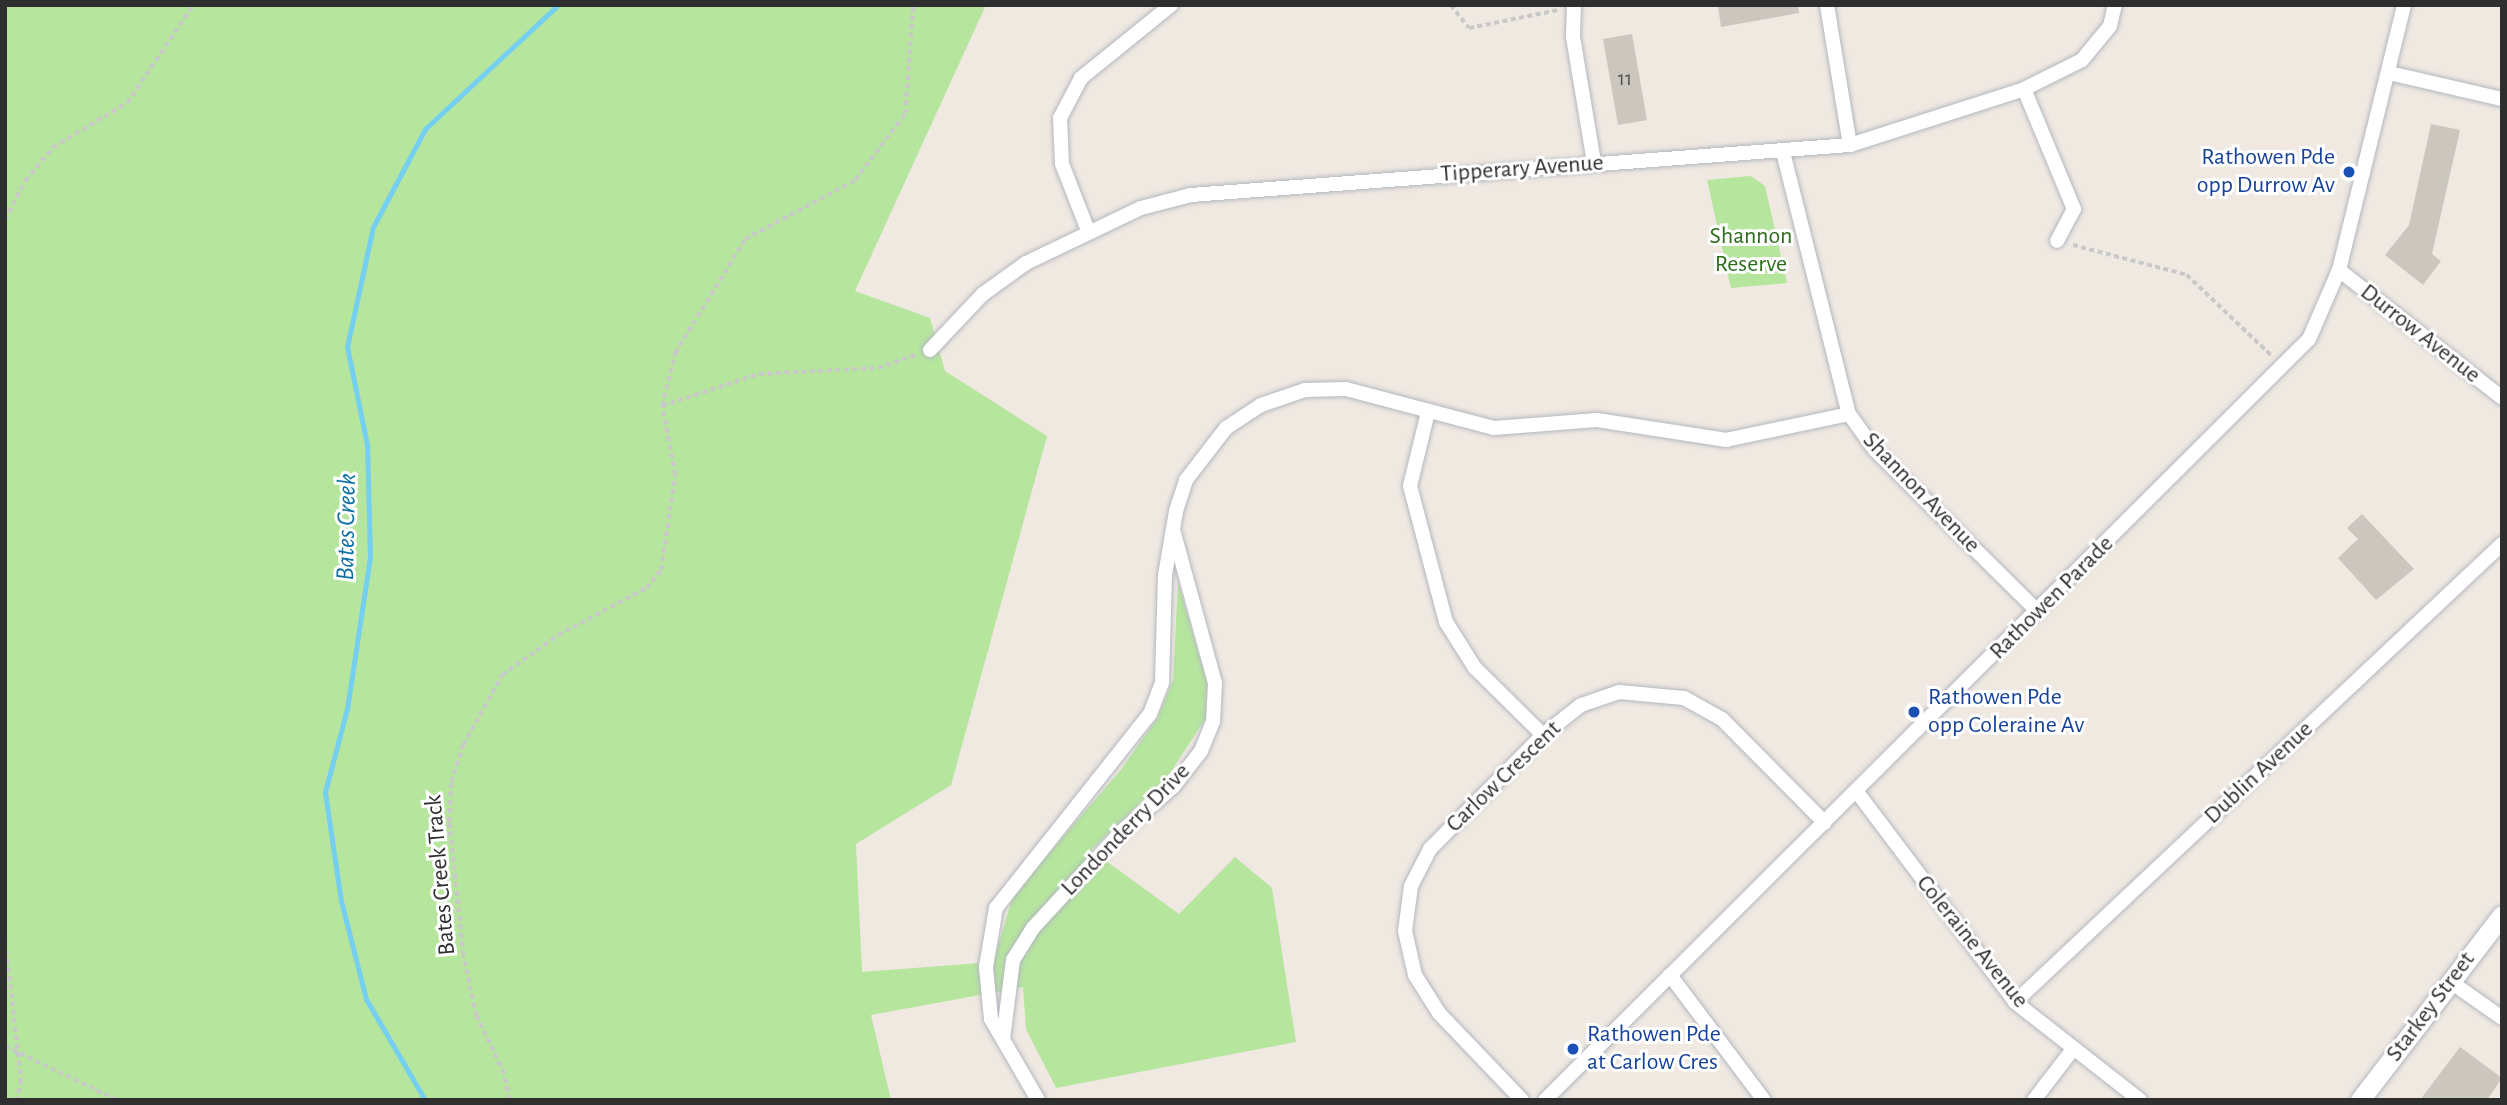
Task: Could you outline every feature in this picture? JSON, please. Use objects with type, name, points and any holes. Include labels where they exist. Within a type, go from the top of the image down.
[{"type":"street","points":[[1087,228],[1062,164],[1060,118],[1082,78],[1171,5]]},
{"type":"street","points":[[1827,5],[1850,145]]},
{"type":"street","name":"Tipperary Avenue","points":[[930,350],[984,294],[1087,228],[1191,195],[1850,145],[2024,89],[2082,60],[2110,26],[2115,5]]},
{"type":"street","name":"Rathowen Parade","points":[[1545,1100],[2284,367],[2319,322],[2339,270],[2404,5]]},
{"type":"street","points":[[1574,6],[1594,163]]},
{"type":"street","points":[[2389,72],[2502,99]]},
{"type":"street","points":[[2024,89],[2074,209],[2057,241]]},
{"type":"street","name":"Shannon Avenue","points":[[1783,152],[1849,414],[1875,450],[2038,612]]},
{"type":"street","name":"Durrow Avenue","points":[[2339,270],[2502,398]]},
{"type":"street","name":"Londonderry Drive","points":[[1038,1100],[991,1019],[986,967],[996,908],[1150,714],[1162,682],[1173,530],[1186,480],[1226,428],[1261,405],[1306,390],[1346,389],[1494,428],[1597,420],[1726,440],[1849,414]]},
{"type":"street","points":[[1428,412],[1410,486],[1446,622],[1475,668],[1543,735]]},
{"type":"street","name":"Londonderry Drive","points":[[1003,1041],[1003,1003],[1013,960],[1033,928],[1121,832],[1172,787],[1201,751],[1213,722],[1216,683],[1173,530]]},
{"type":"street","name":"Dublin Avenue","points":[[2015,1002],[2502,544]]},
{"type":"street","name":"Carlow Crescent","points":[[1522,1100],[1439,1013],[1415,975],[1405,931],[1411,887],[1430,849],[1543,735],[1581,705],[1619,692],[1684,698],[1722,719],[1825,822]]},
{"type":"street","name":"Coleraine Avenue","points":[[1857,792],[2015,1002],[2140,1100]]},
{"type":"street","name":"Starkey Street","points":[[2360,1100],[2502,915]]},
{"type":"street","points":[[1670,975],[1764,1100]]},
{"type":"street","points":[[2451,982],[2502,1018]]},
{"type":"street","points":[[2034,1100],[2073,1049]]},
{"type":"path","points":[[5,220],[24,181],[53,147],[127,103],[193,5]]},
{"type":"path","points":[[662,406],[675,353],[745,239],[855,180],[905,114],[913,5]]},
{"type":"path","points":[[1451,5],[1469,29],[1574,6]]},
{"type":"path","points":[[2057,241],[2187,275],[2284,367]]},
{"type":"path","points":[[662,406],[729,380],[784,369],[878,368],[930,350]]},
{"type":"path","name":"Bates Creek Track","points":[[509,1100],[504,1074],[475,1016],[463,955],[451,782],[476,717],[502,675],[558,635],[646,588],[661,570],[675,475],[662,406]]},
{"type":"path","points":[[5,934],[7,1000],[15,1051],[18,1100]]},
{"type":"path","points":[[5,1046],[117,1100]]},
{"type":"green space","points":[[5,5],[986,5],[855,291],[930,318],[945,371],[1047,436],[951,785],[856,844],[862,972],[993,962],[1014,893],[1120,771],[1158,717],[1173,680],[1178,582],[1207,682],[1206,718],[1168,776],[1091,850],[1179,914],[1235,857],[1272,888],[1296,1042],[1056,1088],[1026,1029],[1023,987],[871,1015],[891,1100],[5,1100]]},
{"type":"green space","name":"Shannon Reserve","points":[[1751,176],[1765,186],[1787,283],[1731,288],[1707,180]]},
{"type":"building","points":[[1798,5],[1799,13],[1721,27],[1718,7]]},
{"type":"building","points":[[1632,34],[1647,120],[1618,125],[1603,39]]},
{"type":"building","points":[[2431,124],[2460,130],[2432,254],[2441,261],[2423,285],[2385,255],[2409,225]]},
{"type":"building","points":[[2362,514],[2414,569],[2376,600],[2338,558],[2358,539],[2347,528]]},
{"type":"building","points":[[2460,1047],[2502,1078],[2487,1100],[2420,1100]]},
{"type":"waterway","name":"Bates Creek","points":[[425,1100],[366,999],[341,901],[325,792],[347,709],[370,557],[367,445],[347,347],[373,227],[425,129],[558,5]]},
{"type":"place","name":"Rathowen Pde opp Durrow Av","points":[[2349,172]]},
{"type":"place","name":"Rathowen Pde opp Coleraine Av","points":[[1914,712]]},
{"type":"place","name":"Rathowen Pde at Carlow Cres","points":[[1573,1049]]}]
